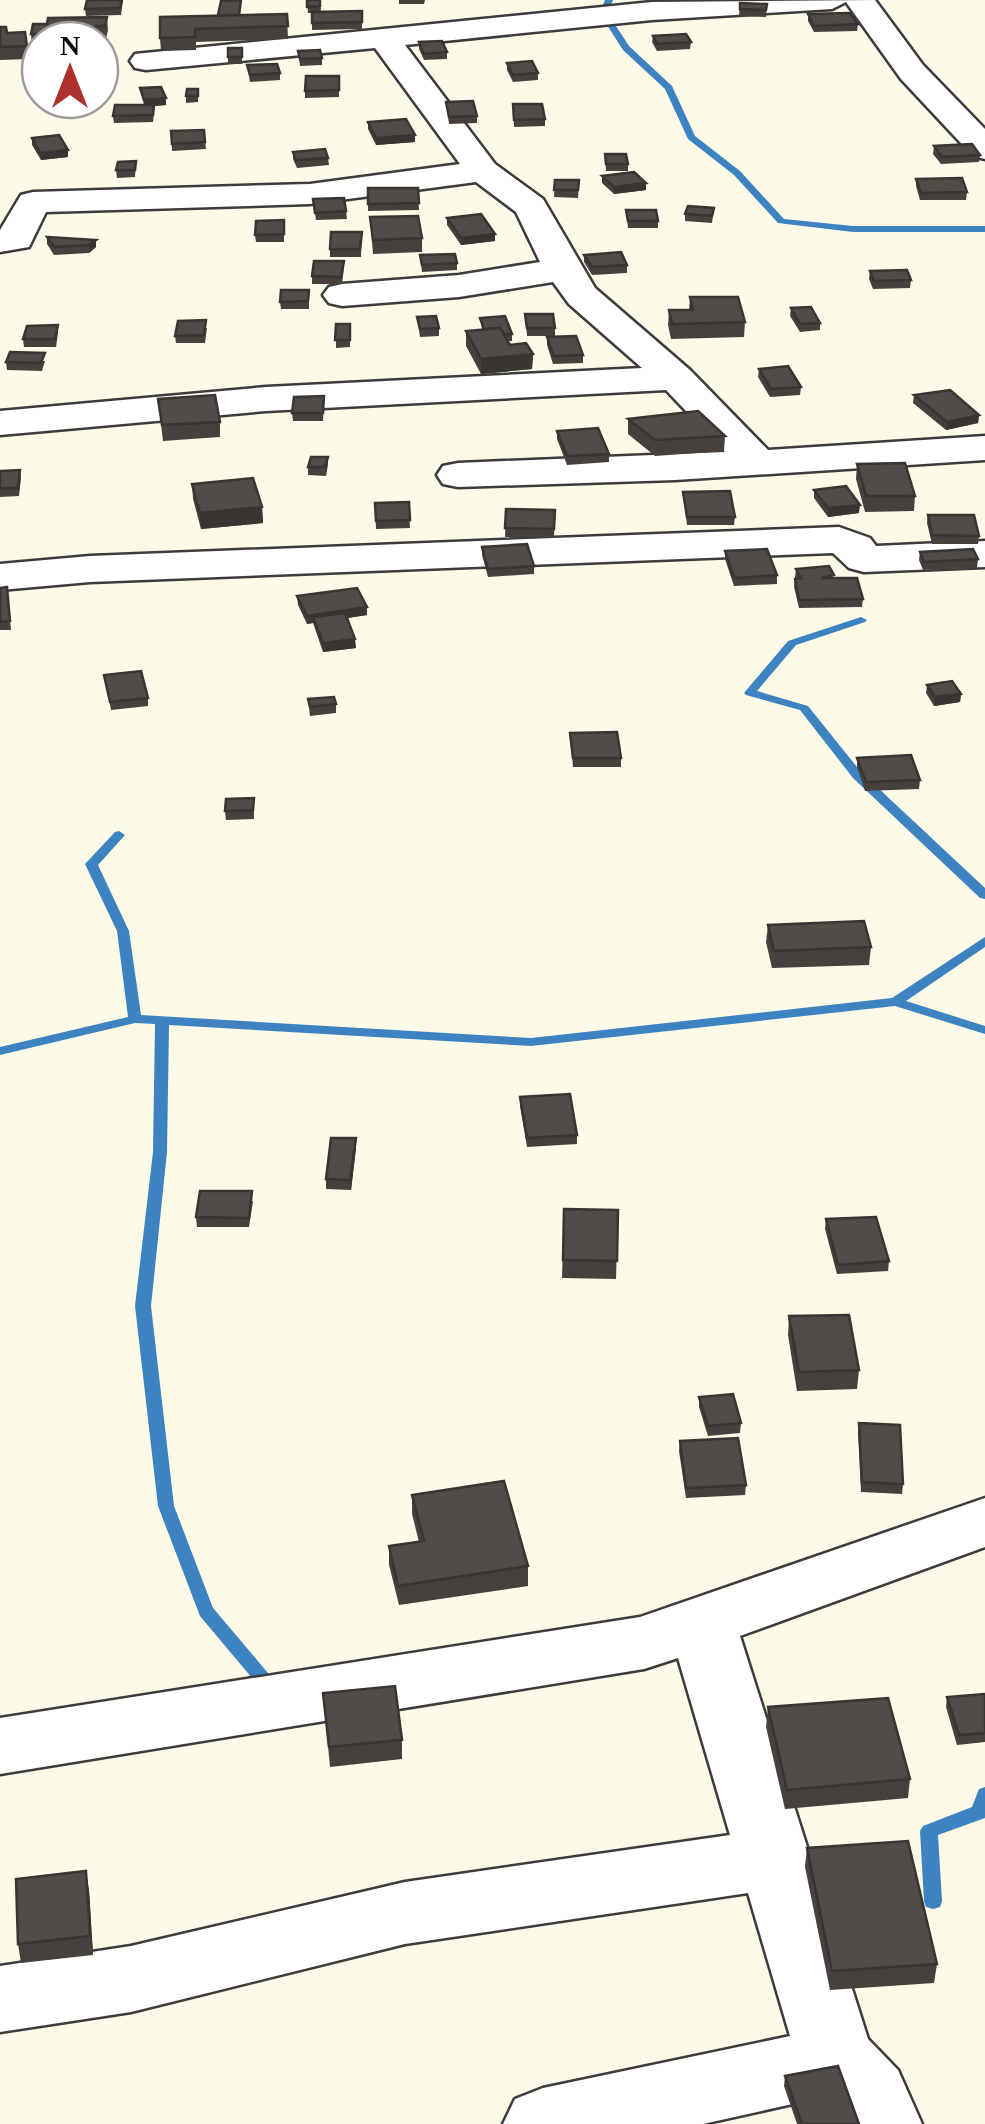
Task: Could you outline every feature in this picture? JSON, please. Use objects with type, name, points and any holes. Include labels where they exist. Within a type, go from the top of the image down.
[{"type":"street","points":[[146,62],[387,28],[832,0]]},
{"type":"street","points":[[860,0],[912,72],[985,149]]},
{"type":"street","points":[[387,28],[483,171],[531,206],[562,269],[594,307],[676,378],[758,463]]},
{"type":"street","points":[[0,241],[16,239],[33,202],[310,194],[483,171]]},
{"type":"street","points":[[342,295],[458,286],[562,269]]},
{"type":"street","points":[[0,423],[266,399],[676,378]]},
{"type":"street","points":[[458,475],[758,463],[985,448]]},
{"type":"street","points":[[0,577],[90,569],[839,540],[855,547],[864,560],[985,554]]},
{"type":"street","points":[[0,1746],[644,1644],[985,1522]]},
{"type":"street","points":[[703,1626],[836,2060],[857,2073],[874,2098],[882,2124]]},
{"type":"street","points":[[0,1998],[131,1979],[405,1913],[774,1860]]},
{"type":"street","points":[[542,2124],[646,2113],[836,2060]]},
{"type":"building","points":[[87,0],[122,0],[120,8],[85,9]]},
{"type":"building","points":[[241,0],[239,15],[218,15],[221,1]]},
{"type":"building","points":[[307,0],[320,0],[320,6],[307,7]]},
{"type":"building","points":[[740,3],[767,4],[766,10],[740,9]]},
{"type":"building","points":[[362,11],[362,22],[312,23],[312,12]]},
{"type":"building","points":[[850,13],[858,24],[814,26],[808,14]]},
{"type":"building","points":[[287,14],[288,26],[195,29],[195,37],[160,38],[160,17]]},
{"type":"building","points":[[107,17],[106,20],[48,18]]},
{"type":"building","points":[[0,27],[6,27],[7,33],[20,32],[20,46],[0,47]]},
{"type":"building","points":[[686,34],[691,42],[657,44],[653,36]]},
{"type":"building","points":[[442,41],[447,52],[424,54],[419,42]]},
{"type":"building","points":[[228,48],[242,48],[242,57],[228,57]]},
{"type":"building","points":[[320,50],[322,58],[300,59],[298,51]]},
{"type":"building","points":[[532,61],[538,73],[513,75],[507,63]]},
{"type":"building","points":[[277,64],[280,73],[250,75],[247,65]]},
{"type":"building","points":[[306,76],[339,76],[339,90],[305,91]]},
{"type":"building","points":[[161,87],[166,98],[144,100],[140,88]]},
{"type":"building","points":[[187,89],[198,89],[198,96],[186,96]]},
{"type":"building","points":[[473,101],[477,116],[449,117],[446,102]]},
{"type":"building","points":[[513,104],[542,104],[545,119],[514,120]]},
{"type":"building","points":[[120,105],[154,105],[153,115],[120,116]]},
{"type":"building","points":[[406,119],[415,135],[376,138],[368,122]]},
{"type":"building","points":[[204,130],[205,142],[172,144],[171,131]]},
{"type":"building","points":[[59,135],[68,150],[40,153],[32,138]]},
{"type":"building","points":[[972,144],[980,155],[942,157],[934,146]]},
{"type":"building","points":[[325,149],[328,158],[296,160],[293,152]]},
{"type":"building","points":[[605,154],[626,154],[628,164],[606,164]]},
{"type":"building","points":[[136,161],[135,170],[116,170],[118,162]]},
{"type":"building","points":[[634,172],[646,183],[614,187],[602,176]]},
{"type":"building","points":[[962,178],[967,192],[921,193],[916,179]]},
{"type":"building","points":[[555,180],[579,180],[578,190],[554,190]]},
{"type":"building","points":[[368,188],[418,188],[419,203],[368,204]]},
{"type":"building","points":[[344,198],[346,211],[315,213],[313,199]]},
{"type":"building","points":[[688,206],[714,208],[712,216],[685,214]]},
{"type":"building","points":[[626,210],[656,210],[658,221],[628,221]]},
{"type":"building","points":[[481,214],[495,234],[461,238],[447,218]]},
{"type":"building","points":[[418,216],[422,238],[373,240],[370,217]]},
{"type":"building","points":[[284,220],[284,234],[255,235],[256,221]]},
{"type":"building","points":[[331,232],[362,232],[360,249],[330,249]]},
{"type":"building","points":[[47,237],[96,240],[89,245],[54,247]]},
{"type":"building","points":[[621,252],[627,265],[592,267],[584,255]]},
{"type":"building","points":[[455,254],[457,263],[422,265],[420,255]]},
{"type":"building","points":[[314,261],[344,261],[341,277],[312,276]]},
{"type":"building","points":[[907,270],[911,280],[874,281],[870,271]]},
{"type":"building","points":[[281,290],[309,290],[308,301],[280,302]]},
{"type":"building","points":[[690,297],[738,297],[745,322],[672,324],[669,310],[693,310]]},
{"type":"building","points":[[811,307],[820,323],[800,324],[791,308]]},
{"type":"building","points":[[525,314],[553,314],[555,328],[527,328]]},
{"type":"building","points":[[436,316],[439,328],[420,329],[417,317]]},
{"type":"building","points":[[505,316],[512,334],[504,334],[500,328],[484,329],[480,318]]},
{"type":"building","points":[[206,320],[204,335],[175,336],[178,321]]},
{"type":"building","points":[[336,324],[350,324],[350,340],[335,340]]},
{"type":"building","points":[[58,325],[55,339],[23,339],[27,326]]},
{"type":"building","points":[[500,328],[510,345],[526,343],[533,354],[481,359],[466,331]]},
{"type":"building","points":[[576,336],[583,355],[554,356],[547,337]]},
{"type":"building","points":[[10,352],[45,353],[41,363],[6,362]]},
{"type":"building","points":[[788,366],[801,387],[771,389],[759,369]]},
{"type":"building","points":[[950,390],[979,415],[947,422],[914,395]]},
{"type":"building","points":[[215,395],[220,422],[162,425],[158,399]]},
{"type":"building","points":[[324,396],[323,413],[292,413],[294,397]]},
{"type":"building","points":[[698,411],[725,436],[655,440],[628,419]]},
{"type":"building","points":[[598,428],[609,454],[567,456],[557,431]]},
{"type":"building","points":[[311,457],[328,457],[325,467],[308,467]]},
{"type":"building","points":[[905,463],[915,496],[866,496],[857,464]]},
{"type":"building","points":[[20,470],[18,488],[0,488],[0,471]]},
{"type":"building","points":[[253,478],[262,507],[200,513],[192,484]]},
{"type":"building","points":[[846,486],[860,505],[828,508],[814,490]]},
{"type":"building","points":[[730,491],[735,517],[687,517],[683,492]]},
{"type":"building","points":[[409,502],[410,520],[376,521],[375,503]]},
{"type":"building","points":[[506,509],[555,510],[554,529],[505,528]]},
{"type":"building","points":[[928,515],[974,515],[979,536],[932,535]]},
{"type":"building","points":[[527,544],[534,566],[488,569],[482,547]]},
{"type":"building","points":[[767,549],[777,575],[734,578],[725,551]]},
{"type":"building","points":[[973,549],[978,559],[924,562],[920,552]]},
{"type":"building","points":[[829,566],[834,575],[821,578],[857,578],[863,599],[799,600],[795,579],[801,578],[796,569]]},
{"type":"building","points":[[7,587],[10,621],[0,622],[0,588]]},
{"type":"building","points":[[357,588],[367,607],[307,616],[297,596]]},
{"type":"building","points":[[345,613],[355,639],[323,643],[313,617]]},
{"type":"building","points":[[141,671],[148,698],[110,702],[104,675]]},
{"type":"building","points":[[952,681],[961,694],[935,697],[927,685]]},
{"type":"building","points":[[334,697],[336,704],[310,707],[308,699]]},
{"type":"building","points":[[617,732],[621,758],[573,758],[570,733]]},
{"type":"building","points":[[911,755],[920,780],[866,782],[857,758]]},
{"type":"building","points":[[254,798],[253,810],[225,811],[226,799]]},
{"type":"building","points":[[864,921],[871,947],[774,951],[768,925]]},
{"type":"building","points":[[570,1094],[577,1135],[527,1138],[520,1097]]},
{"type":"building","points":[[331,1138],[356,1138],[350,1180],[326,1179]]},
{"type":"building","points":[[200,1191],[252,1191],[249,1218],[196,1217]]},
{"type":"building","points":[[564,1209],[618,1210],[617,1261],[563,1260]]},
{"type":"building","points":[[876,1217],[889,1261],[838,1265],[826,1219]]},
{"type":"building","points":[[849,1315],[859,1370],[799,1372],[789,1316]]},
{"type":"building","points":[[733,1394],[741,1423],[708,1426],[699,1397]]},
{"type":"building","points":[[859,1423],[900,1425],[903,1484],[862,1482]]},
{"type":"building","points":[[738,1438],[746,1485],[686,1488],[680,1441]]},
{"type":"building","points":[[504,1481],[528,1566],[398,1586],[389,1546],[424,1541],[412,1495]]},
{"type":"building","points":[[395,1686],[402,1740],[329,1747],[323,1693]]},
{"type":"building","points":[[985,1694],[985,1733],[959,1735],[947,1697]]},
{"type":"building","points":[[888,1698],[910,1779],[787,1790],[768,1707]]},
{"type":"building","points":[[908,1841],[937,1964],[832,1971],[807,1848]]},
{"type":"building","points":[[86,1871],[90,1936],[18,1944],[16,1879]]},
{"type":"building","points":[[838,2066],[859,2124],[802,2124],[785,2076]]},
{"type":"waterway","points":[[605,10],[609,0]]},
{"type":"waterway","points":[[609,22],[626,48],[669,88],[691,137],[737,173],[781,221],[853,229],[985,229]]},
{"type":"waterway","points":[[861,620],[792,643],[750,693],[804,708],[857,775],[985,895]]},
{"type":"waterway","points":[[119,835],[91,864],[123,931],[135,1019]]},
{"type":"waterway","points":[[896,1002],[985,941]]},
{"type":"waterway","points":[[135,1019],[531,1042],[896,1002]]},
{"type":"waterway","points":[[896,1002],[985,1030]]},
{"type":"waterway","points":[[0,1051],[135,1019]]},
{"type":"waterway","points":[[162,1021],[160,1152],[143,1306],[166,1506],[206,1611],[273,1691]]},
{"type":"waterway","points":[[933,1901],[929,1831],[980,1812],[985,1794]]}]
